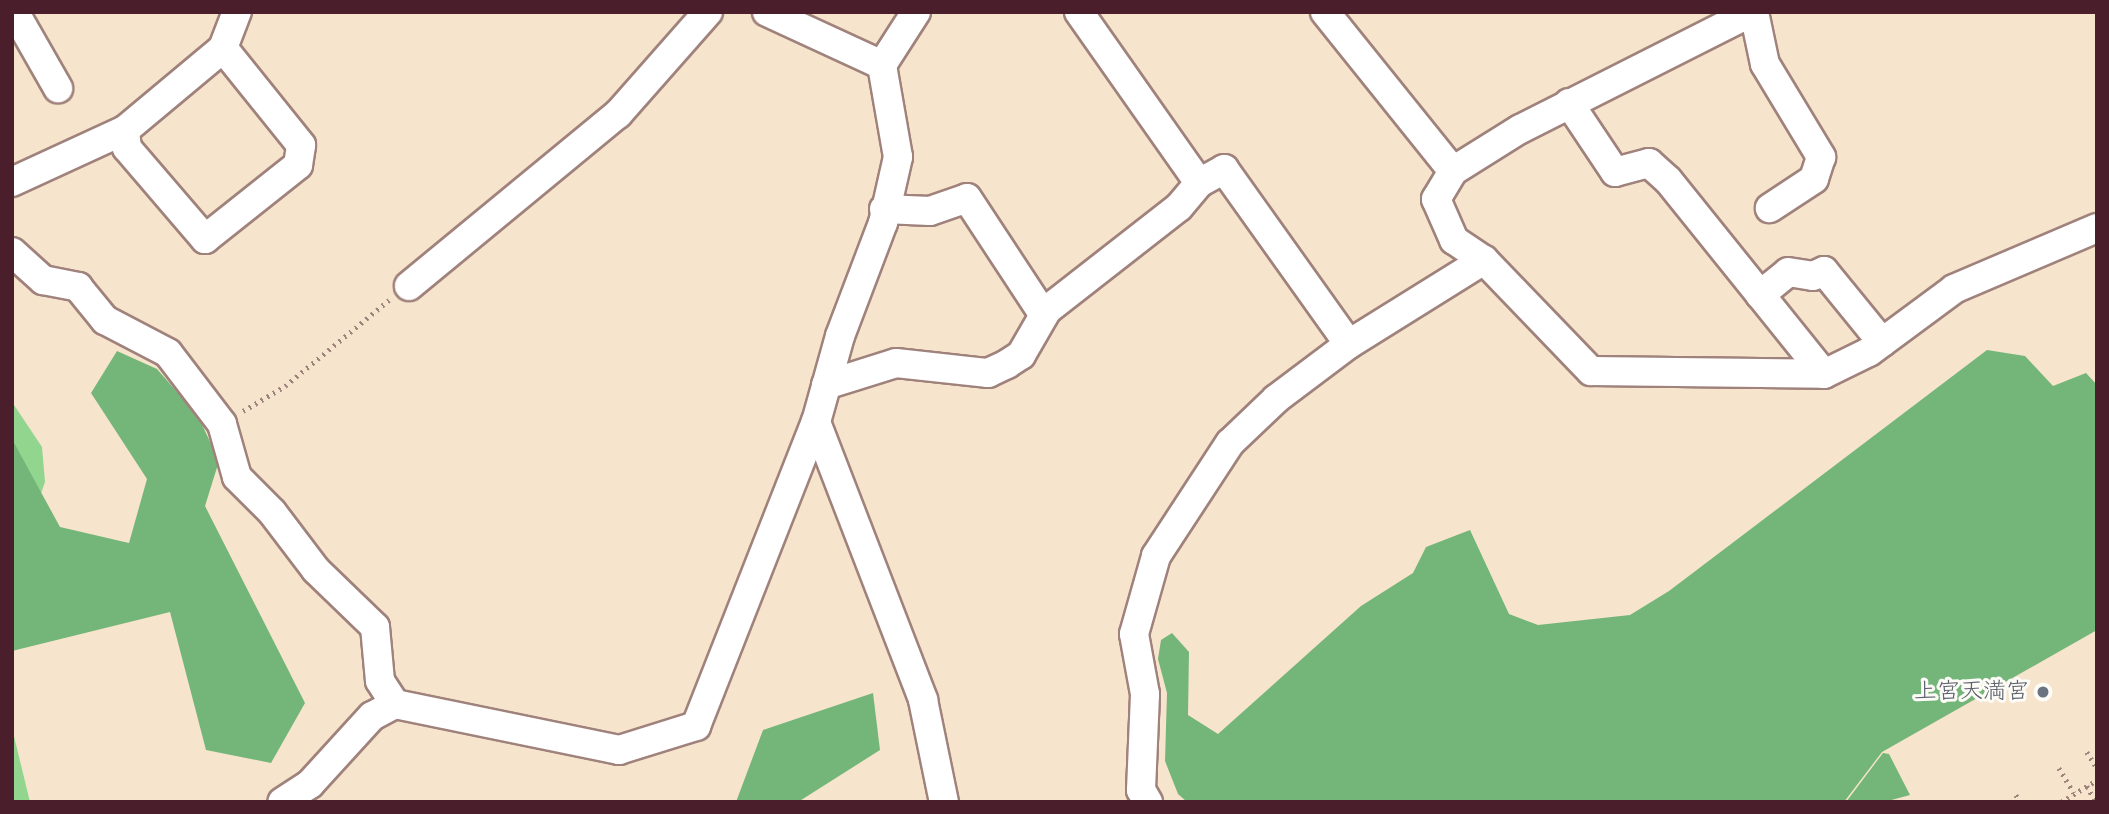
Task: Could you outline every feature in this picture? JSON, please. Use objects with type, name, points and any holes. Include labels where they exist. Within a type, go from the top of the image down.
[{"type":"street","points":[[12,182],[125,130],[223,48],[237,12]]},
{"type":"street","points":[[409,286],[618,114],[708,12]]},
{"type":"street","points":[[767,12],[881,65]]},
{"type":"street","points":[[282,802],[310,784],[372,716],[396,704],[619,750],[696,726],[816,422],[884,209],[898,157],[881,65],[916,12]]},
{"type":"street","points":[[1079,12],[1199,183]]},
{"type":"street","points":[[1325,12],[1453,171]]},
{"type":"street","points":[[1770,208],[1814,179],[1821,157],[1765,64],[1753,12],[1710,22],[1453,171],[1436,199],[1454,240],[1484,260],[1591,371],[1824,374],[1882,342],[1954,289],[2097,228]]},
{"type":"street","points":[[20,17],[58,88]]},
{"type":"street","points":[[125,130],[127,148],[205,239],[298,165],[300,145],[223,48]]},
{"type":"street","points":[[1569,103],[1615,172],[1649,163],[1824,374]]},
{"type":"street","points":[[826,385],[896,363],[988,373],[1021,355],[1044,316],[1077,282],[1180,207],[1199,183],[1224,169],[1349,344]]},
{"type":"street","points":[[884,209],[930,211],[967,198],[1044,316]]},
{"type":"street","points":[[12,252],[43,280],[78,287],[105,320],[169,353],[222,424],[237,477],[272,512],[316,570],[375,627],[380,681],[396,704]]},
{"type":"street","points":[[1147,802],[1141,790],[1146,694],[1134,634],[1156,556],[1230,443],[1276,400],[1349,344],[1484,260]]},
{"type":"street","points":[[1760,295],[1788,272],[1813,276],[1824,271],[1882,342]]},
{"type":"street","points":[[816,422],[923,700],[944,802]]},
{"type":"path","points":[[222,424],[285,386],[344,333],[409,286]]},
{"type":"path","points":[[2087,752],[2097,768]]},
{"type":"path","points":[[2059,768],[2074,793]]},
{"type":"path","points":[[2065,801],[2097,780]]},
{"type":"path","points":[[2087,786],[2096,802]]},
{"type":"path","points":[[2016,794],[2021,802]]},
{"type":"green space","points":[[1987,350],[2025,356],[2053,386],[2086,373],[2097,385],[2097,630],[1882,752],[1844,802],[1187,802],[1178,794],[1165,761],[1167,693],[1158,659],[1161,640],[1172,633],[1189,652],[1188,715],[1218,734],[1361,606],[1413,573],[1426,547],[1470,530],[1509,614],[1538,625],[1630,615],[1669,591]]},
{"type":"green space","points":[[117,351],[157,369],[198,416],[219,461],[205,506],[305,703],[271,763],[206,750],[170,612],[12,651],[12,439],[60,527],[129,543],[147,479],[91,393]]},
{"type":"green space","points":[[12,402],[42,447],[45,482],[12,576]]},
{"type":"green space","points":[[873,693],[880,750],[798,802],[736,802],[763,730]]},
{"type":"green space","points":[[12,728],[30,802],[12,802]]},
{"type":"green space","points":[[1883,753],[1889,754],[1910,795],[1884,802],[1846,802]]},
{"type":"place","name":"上宮天満宮","points":[[2043,692]]}]
